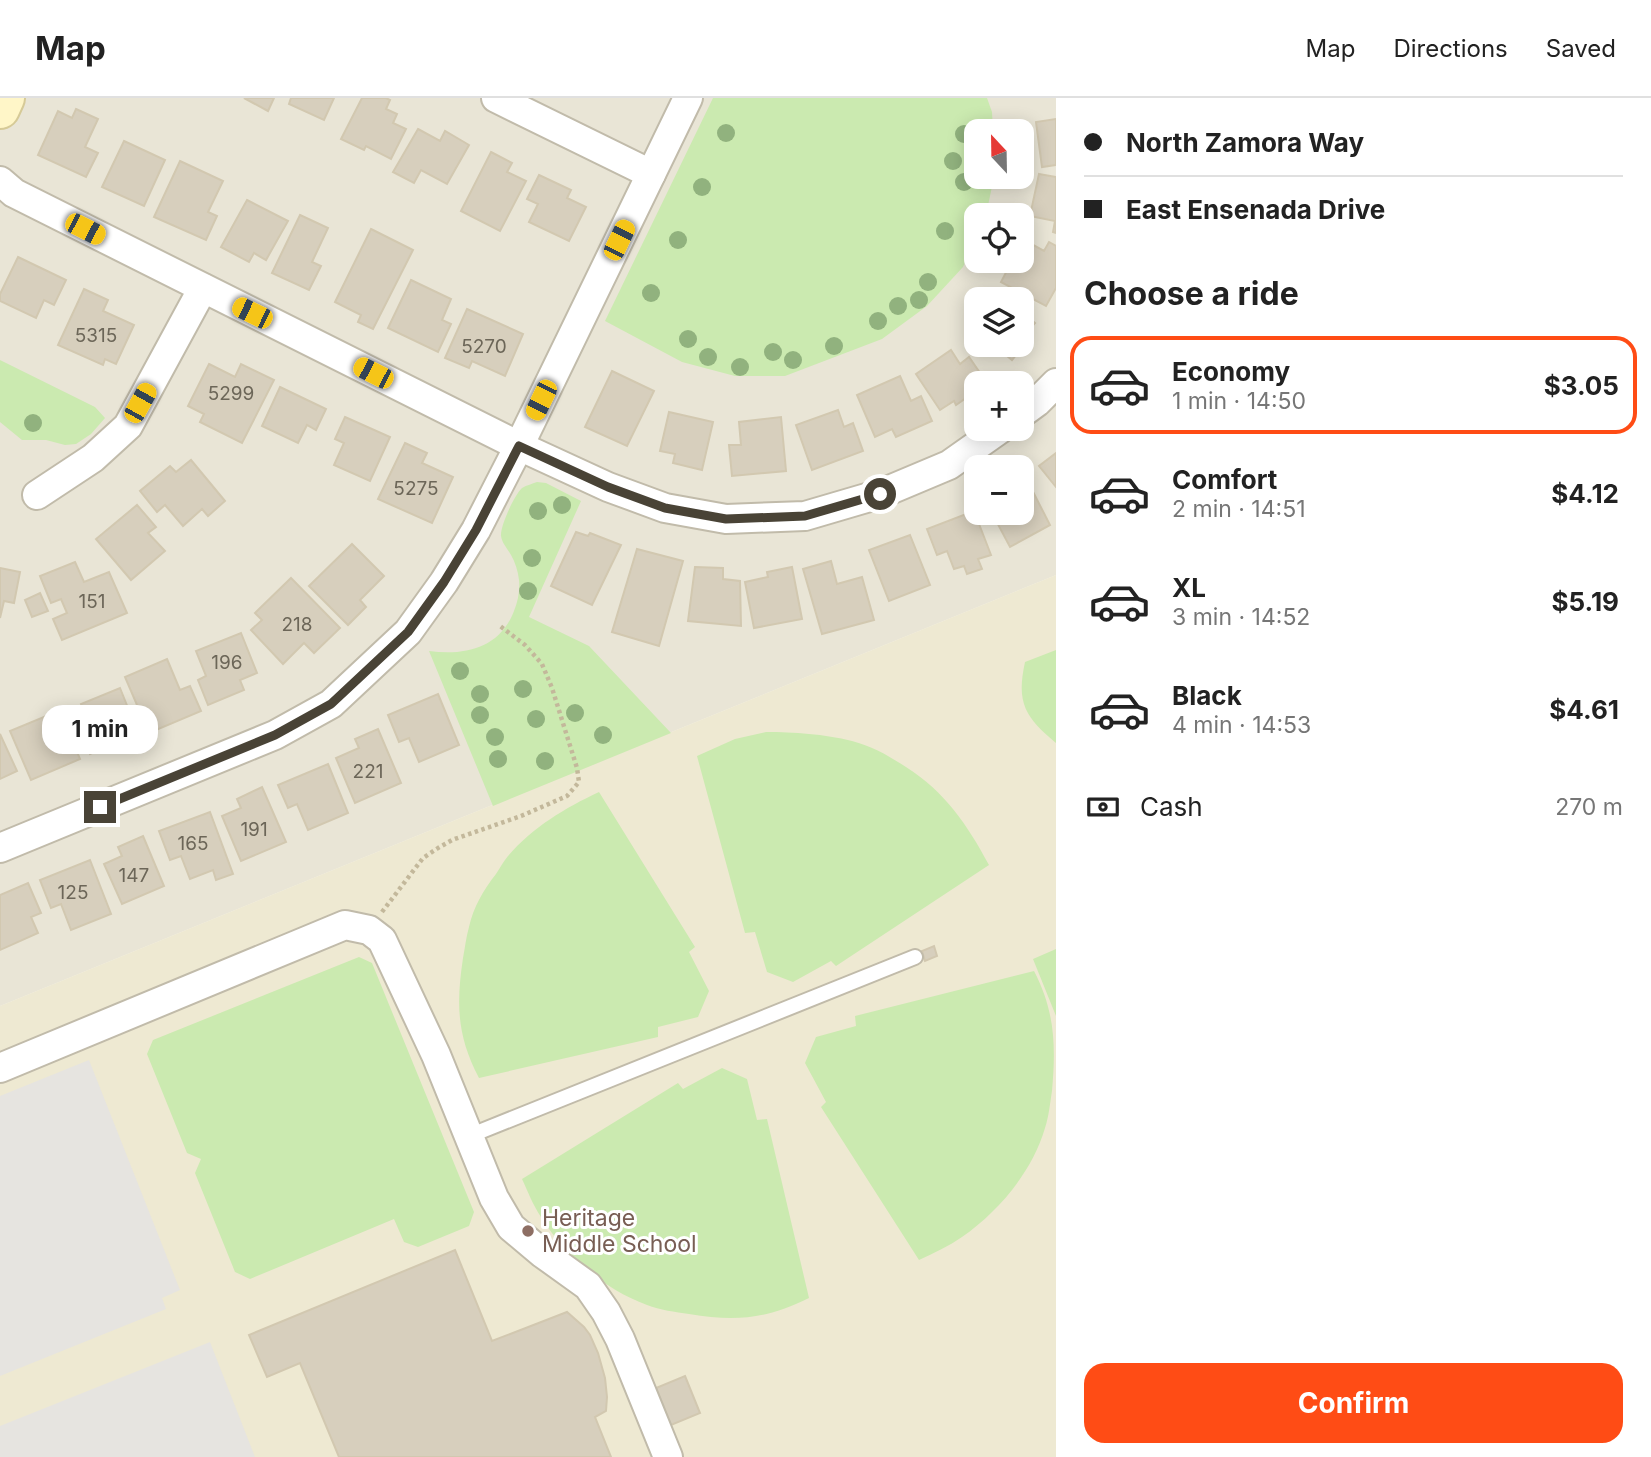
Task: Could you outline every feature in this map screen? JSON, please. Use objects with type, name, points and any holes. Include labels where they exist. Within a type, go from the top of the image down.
[{"type":"street","points":[[0,108],[5,98]]},
{"type":"street","points":[[496,98],[651,174]]},
{"type":"street","points":[[0,848],[275,735],[331,704],[408,632],[444,582],[476,530],[688,98]]},
{"type":"street","points":[[0,181],[15,193],[519,446],[608,487],[665,508],[726,519],[805,516],[880,494],[949,465],[983,441]]},
{"type":"street","points":[[37,495],[93,458],[128,426],[203,288]]},
{"type":"street","points":[[1034,404],[1056,383]]},
{"type":"street","points":[[0,1068],[345,925],[369,930],[382,940],[436,1055],[494,1198],[511,1227],[588,1286],[606,1312],[620,1339],[668,1457]]},
{"type":"lane","points":[[469,1136],[915,957]]},
{"type":"path","points":[[369,930],[423,858],[452,840],[521,816],[567,796],[579,782],[552,688],[542,664],[525,645],[500,626]]},
{"type":"shaded area","points":[[0,98],[1056,98],[1056,575],[0,1006]]},
{"type":"shaded area","name":"Heritage Middle School","points":[[1056,575],[1056,1457],[0,1457],[0,1006]]},
{"type":"shaded area","points":[[89,1060],[180,1290],[162,1298],[166,1309],[0,1376],[0,1096]]},
{"type":"shaded area","points":[[210,1342],[255,1457],[0,1457],[0,1426]]},
{"type":"green space","points":[[713,98],[987,98],[992,119],[964,119],[964,189],[991,189],[989,203],[964,203],[964,265],[927,306],[882,339],[785,376],[735,376],[682,362],[605,321]]},
{"type":"green space","points":[[0,360],[95,407],[105,418],[91,434],[76,444],[22,440],[0,422]]},
{"type":"green space","points":[[537,482],[546,483],[581,501],[529,617],[589,646],[671,733],[493,806],[429,651],[456,652],[480,647],[500,634],[508,624],[518,600],[519,580],[514,561],[502,541],[501,531],[508,510],[519,491]]},
{"type":"green space","points":[[1056,650],[1056,743],[1037,725],[1025,708],[1022,676],[1025,662]]},
{"type":"green space","points":[[766,732],[809,734],[852,741],[893,759],[920,777],[944,798],[989,865],[836,966],[831,961],[793,982],[767,972],[755,932],[745,933],[697,756],[735,739]]},
{"type":"green space","points":[[599,792],[695,947],[689,952],[709,991],[698,1017],[658,1027],[658,1037],[479,1078],[462,1034],[459,1006],[466,942],[476,906],[506,858],[528,836],[562,812]]},
{"type":"green space","points":[[1056,949],[1056,1016],[1033,959]]},
{"type":"green space","points":[[359,957],[372,963],[474,1212],[469,1226],[418,1247],[404,1242],[394,1219],[250,1279],[235,1272],[195,1173],[201,1159],[187,1153],[147,1054],[153,1040]]},
{"type":"green space","points":[[1034,971],[1046,1000],[1054,1044],[1048,1119],[1039,1144],[1023,1175],[989,1215],[957,1240],[919,1260],[821,1107],[826,1102],[805,1063],[816,1037],[856,1026],[855,1016]]},
{"type":"green space","points":[[722,1068],[747,1079],[757,1120],[767,1119],[809,1298],[779,1310],[750,1317],[722,1318],[668,1311],[647,1305],[616,1290],[587,1270],[562,1245],[538,1212],[522,1179],[678,1083],[683,1089]]},
{"type":"building","points":[[244,98],[274,98],[268,111]]},
{"type":"building","points":[[291,98],[334,98],[324,120],[289,104]]},
{"type":"building","points":[[362,98],[390,100],[386,109],[397,114],[393,123],[406,129],[391,159],[366,146],[364,150],[341,139]]},
{"type":"building","points":[[76,109],[98,119],[85,147],[98,153],[86,177],[38,155],[58,111],[72,118]]},
{"type":"building","points":[[1056,119],[1056,165],[1042,167],[1036,122]]},
{"type":"building","points":[[418,129],[440,141],[445,131],[469,145],[447,184],[421,170],[414,183],[393,172]]},
{"type":"building","points":[[124,141],[165,160],[144,206],[102,187]]},
{"type":"building","points":[[491,152],[512,163],[507,172],[526,181],[500,231],[461,211]]},
{"type":"building","points":[[180,161],[223,181],[208,212],[217,216],[206,240],[154,217]]},
{"type":"building","points":[[1039,174],[1056,177],[1056,233],[1053,232],[1055,221],[1034,217],[1033,203]]},
{"type":"building","points":[[539,175],[571,190],[567,198],[586,207],[569,241],[529,222],[538,204],[527,199]]},
{"type":"building","points":[[247,200],[288,221],[266,260],[254,253],[249,262],[221,247]]},
{"type":"building","points":[[300,215],[328,228],[312,262],[321,266],[309,290],[272,273]]},
{"type":"building","points":[[371,229],[413,250],[373,329],[358,322],[361,315],[335,302]]},
{"type":"building","points":[[1049,242],[1056,246],[1056,288],[1046,306],[1034,300],[1034,287],[1010,287],[1001,282],[1006,273],[1034,273],[1034,246],[1044,251]]},
{"type":"building","points":[[18,257],[66,280],[54,305],[44,300],[36,318],[0,301],[0,294]]},
{"type":"building","points":[[411,280],[451,299],[442,320],[451,324],[438,352],[388,328]]},
{"type":"building","points":[[84,289],[108,300],[103,311],[134,325],[116,364],[105,359],[103,365],[58,345]]},
{"type":"building","points":[[467,309],[523,334],[505,376],[472,361],[469,368],[445,358]]},
{"type":"building","points":[[951,350],[960,364],[969,357],[979,371],[964,371],[964,399],[956,405],[954,401],[940,410],[916,374]]},
{"type":"building","points":[[209,364],[235,377],[241,364],[274,380],[242,443],[200,422],[204,414],[188,406]]},
{"type":"building","points":[[612,371],[654,391],[627,446],[585,427]]},
{"type":"building","points":[[900,376],[911,401],[921,396],[932,421],[896,437],[892,429],[875,437],[857,395]]},
{"type":"building","points":[[280,387],[326,409],[316,430],[307,425],[298,443],[262,426]]},
{"type":"building","points":[[838,410],[844,427],[853,423],[863,451],[812,470],[796,425]]},
{"type":"building","points":[[669,412],[713,422],[702,470],[673,463],[675,454],[660,451]]},
{"type":"building","points":[[345,417],[390,437],[370,481],[334,465],[344,443],[335,439]]},
{"type":"building","points":[[781,417],[786,471],[732,476],[729,445],[741,445],[739,422]]},
{"type":"building","points":[[405,443],[427,453],[422,463],[453,477],[432,523],[378,499]]},
{"type":"building","points":[[1056,453],[1056,487],[1039,466]]},
{"type":"building","points":[[191,460],[225,501],[208,516],[202,509],[183,526],[165,505],[157,512],[140,491],[170,466],[176,472]]},
{"type":"building","points":[[1034,494],[1050,525],[1010,547],[998,525],[1034,525]]},
{"type":"building","points":[[137,505],[156,527],[148,533],[165,551],[131,580],[96,539]]},
{"type":"building","points":[[964,515],[964,525],[979,525],[991,555],[978,559],[982,569],[967,574],[964,566],[954,569],[947,551],[937,555],[927,529]]},
{"type":"building","points":[[576,532],[588,536],[590,533],[621,545],[592,605],[551,586]]},
{"type":"building","points":[[910,535],[930,585],[889,601],[869,550]]},
{"type":"building","points":[[352,544],[384,576],[360,600],[366,607],[348,625],[309,586]]},
{"type":"building","points":[[637,549],[683,561],[659,646],[612,632]]},
{"type":"building","points":[[831,561],[837,584],[862,577],[874,620],[822,634],[803,569]]},
{"type":"building","points":[[75,562],[84,582],[109,572],[127,613],[62,640],[53,619],[67,613],[61,599],[51,603],[40,576]]},
{"type":"building","points":[[695,567],[723,568],[723,579],[740,581],[741,626],[688,621]]},
{"type":"building","points":[[792,567],[802,619],[754,628],[745,582],[768,577],[767,572]]},
{"type":"building","points":[[0,568],[20,572],[14,603],[4,601],[0,618]]},
{"type":"building","points":[[291,578],[340,628],[314,653],[304,643],[283,664],[251,630],[262,620],[255,613]]},
{"type":"building","points":[[40,593],[48,611],[32,617],[25,600]]},
{"type":"building","points":[[241,633],[257,673],[240,680],[244,690],[208,705],[198,680],[206,676],[196,651]]},
{"type":"building","points":[[167,659],[180,690],[190,686],[201,711],[149,733],[125,677]]},
{"type":"building","points":[[120,688],[136,728],[123,733],[125,739],[90,754],[79,727],[88,723],[81,704]]},
{"type":"building","points":[[438,694],[459,745],[419,762],[409,738],[399,742],[388,715]]},
{"type":"building","points":[[51,714],[59,731],[67,728],[80,759],[31,780],[10,731]]},
{"type":"building","points":[[378,729],[401,783],[355,803],[336,758],[359,748],[355,739]]},
{"type":"building","points":[[0,734],[17,771],[0,779]]},
{"type":"building","points":[[328,764],[348,813],[308,830],[297,804],[288,808],[278,785]]},
{"type":"building","points":[[262,787],[286,842],[241,861],[222,816],[241,808],[237,799]]},
{"type":"building","points":[[210,812],[233,874],[216,880],[213,870],[190,879],[181,856],[170,860],[159,831]]},
{"type":"building","points":[[143,836],[164,886],[122,904],[104,864],[122,856],[118,847]]},
{"type":"building","points":[[90,860],[111,914],[71,930],[61,904],[51,908],[40,880]]},
{"type":"building","points":[[28,883],[41,913],[31,917],[38,933],[0,950],[0,895]]},
{"type":"building","points":[[934,946],[937,956],[925,961],[922,951]]},
{"type":"building","points":[[455,1250],[492,1341],[567,1312],[584,1327],[598,1353],[605,1378],[606,1411],[595,1417],[611,1457],[339,1457],[300,1363],[267,1377],[249,1335]]},
{"type":"building","points":[[685,1376],[700,1413],[671,1425],[656,1388]]},
{"type":"place","name":"Heritage Middle School","points":[[528,1231]]},
{"type":"route","points":[[100,807],[275,735],[331,704],[408,632],[444,582],[476,530],[519,446],[608,487],[665,508],[726,519],[805,516],[880,494]]}]
